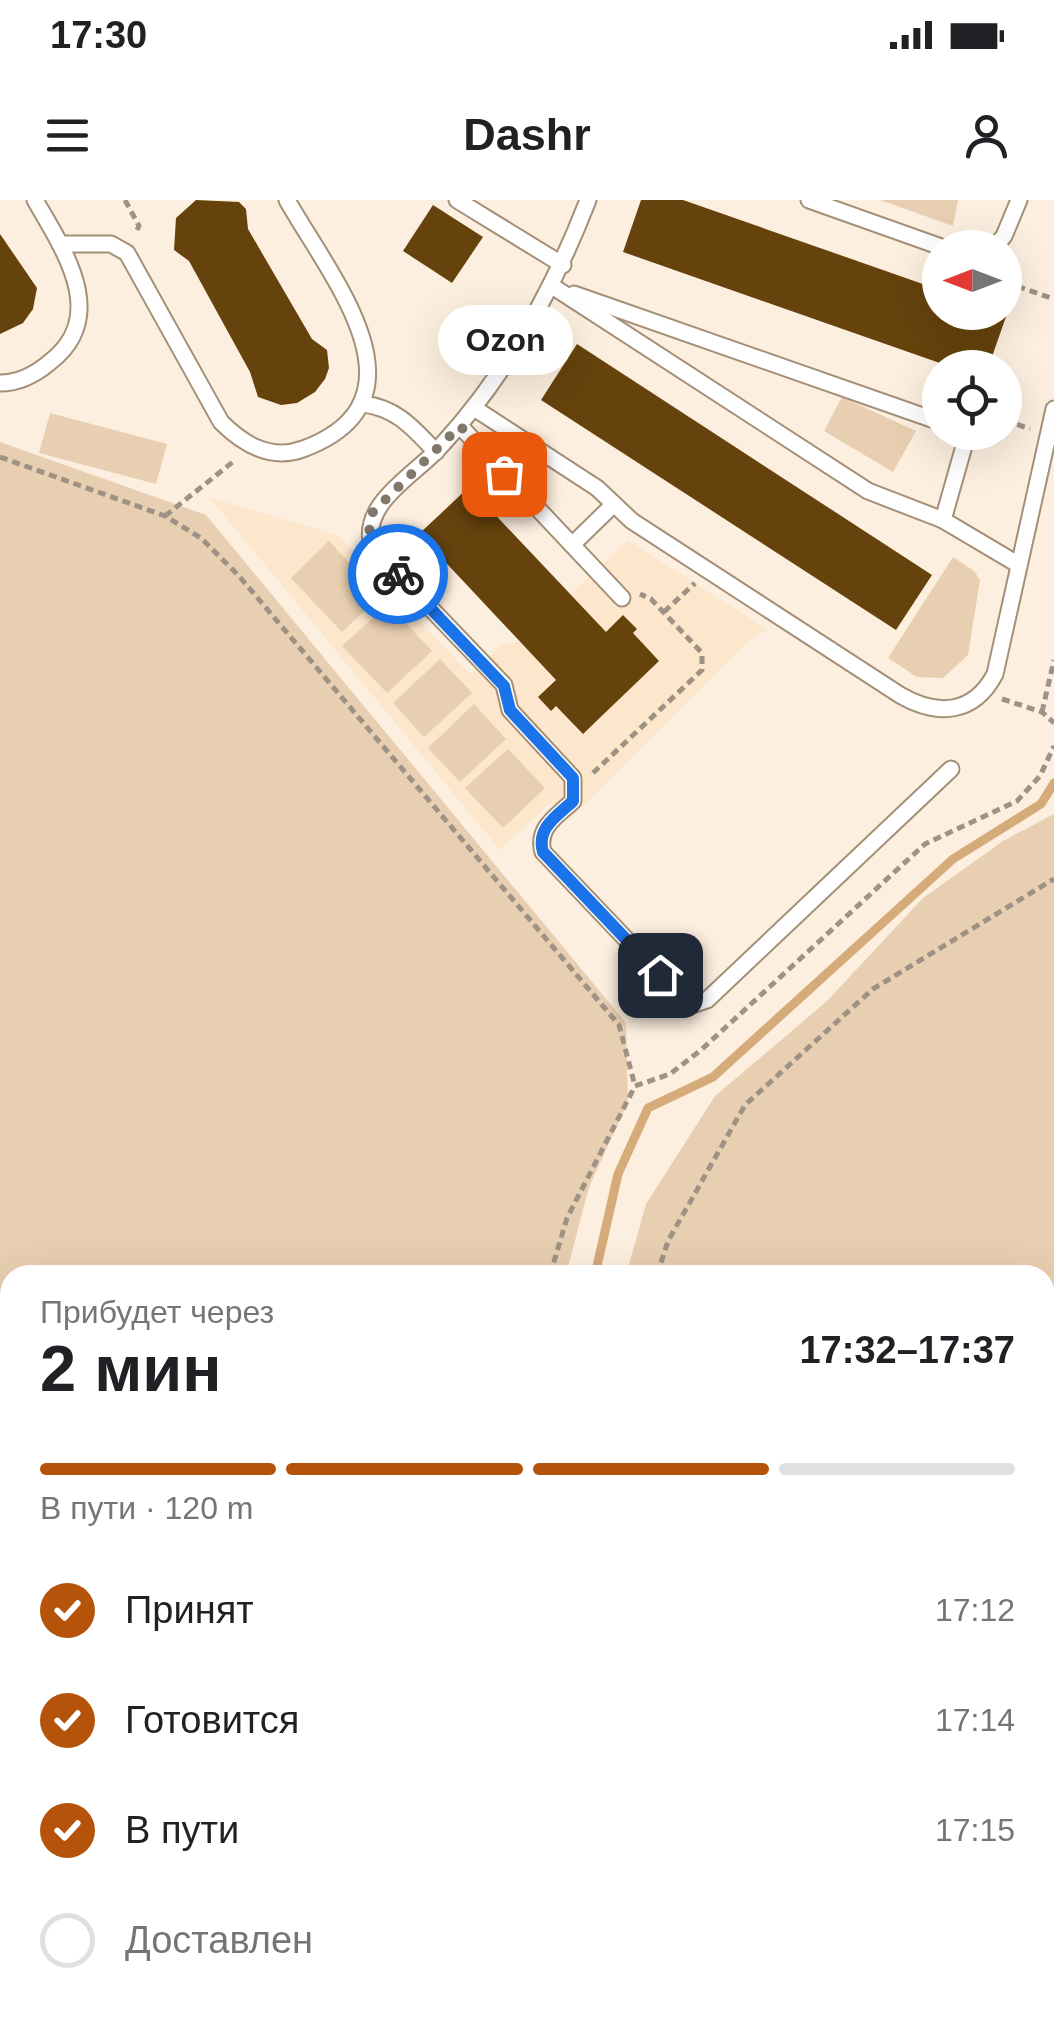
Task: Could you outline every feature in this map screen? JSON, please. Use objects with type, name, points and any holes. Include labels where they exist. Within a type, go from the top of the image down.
[{"type":"lane","points":[[0,382],[36,374],[61,354],[76,326],[80,298],[76,272],[35,200]]},
{"type":"lane","points":[[60,244],[112,244],[127,254],[221,422],[266,452],[295,452],[346,427],[363,404],[370,376],[367,348],[287,200]]},
{"type":"lane","points":[[458,200],[563,265]]},
{"type":"lane","points":[[588,200],[552,286],[474,408],[436,452],[373,512],[367,528],[372,547],[504,686],[510,710],[573,778],[573,801],[544,828],[540,840],[543,852],[683,1000],[695,1004],[707,1000],[950,769]]},
{"type":"lane","points":[[809,200],[922,240]]},
{"type":"lane","points":[[1006,230],[1019,200]]},
{"type":"lane","points":[[552,286],[922,416]]},
{"type":"lane","points":[[552,286],[868,491],[944,520],[1020,564]]},
{"type":"lane","points":[[363,404],[385,406],[405,419],[436,452]]},
{"type":"lane","points":[[474,408],[597,488],[632,521],[920,706],[944,711],[966,706],[985,693],[995,674],[1054,409]]},
{"type":"lane","points":[[460,426],[622,598]]},
{"type":"lane","points":[[944,520],[963,450]]},
{"type":"lane","points":[[572,545],[614,504]]},
{"type":"path","points":[[125,200],[139,226],[127,254]]},
{"type":"path","points":[[1022,288],[1054,299]]},
{"type":"path","points":[[165,516],[252,446]]},
{"type":"path","points":[[0,457],[165,516],[201,538],[239,576],[619,1025],[636,1086]]},
{"type":"path","points":[[664,612],[694,583]]},
{"type":"path","points":[[576,789],[702,670],[702,653],[664,612],[642,594],[622,598]]},
{"type":"path","points":[[1042,712],[1054,660]]},
{"type":"path","points":[[985,693],[1042,712],[1054,724]]},
{"type":"path","points":[[553,1265],[566,1218],[636,1086],[670,1074],[701,1050],[925,844],[1016,801],[1040,776],[1054,746]]},
{"type":"path","points":[[661,1265],[668,1241],[745,1105],[873,989],[1054,879]]},
{"type":"shaded area","points":[[880,200],[958,200],[953,226]]},
{"type":"shaded area","points":[[842,397],[916,431],[893,472],[824,431]]},
{"type":"shaded area","points":[[50,413],[167,444],[156,484],[39,453]]},
{"type":"shaded area","points":[[0,442],[206,515],[626,1023],[628,1102],[589,1187],[569,1265],[0,1265]]},
{"type":"shaded area","points":[[210,498],[338,535],[470,674],[502,645],[520,642],[628,540],[767,630],[754,636],[569,820],[551,802],[500,850]]},
{"type":"shaded area","points":[[329,541],[380,596],[342,632],[291,578]]},
{"type":"shaded area","points":[[953,557],[980,580],[968,655],[943,678],[917,677],[888,658]]},
{"type":"shaded area","points":[[388,604],[432,651],[387,693],[342,646]]},
{"type":"shaded area","points":[[440,659],[472,693],[424,737],[393,703]]},
{"type":"shaded area","points":[[474,704],[506,739],[460,782],[428,748]]},
{"type":"shaded area","points":[[508,749],[545,788],[503,828],[465,788]]},
{"type":"shaded area","points":[[1054,814],[1054,1265],[629,1265],[646,1204],[715,1096],[827,1001],[923,898],[1003,841]]},
{"type":"building","points":[[196,200],[239,202],[246,209],[248,229],[312,339],[327,350],[329,368],[325,379],[315,392],[297,403],[281,405],[258,397],[250,372],[189,261],[174,250],[176,218]]},
{"type":"building","points":[[641,200],[683,200],[922,284],[922,330],[1001,330],[994,350],[922,350],[922,357],[623,252]]},
{"type":"building","points":[[433,205],[483,237],[452,283],[403,251]]},
{"type":"building","points":[[0,234],[37,288],[33,309],[23,323],[0,334]]},
{"type":"building","points":[[577,344],[932,575],[896,630],[541,400]]},
{"type":"building","points":[[469,487],[606,632],[623,615],[637,629],[633,633],[659,661],[583,734],[556,706],[551,711],[538,697],[556,680],[419,534]]},
{"type":"waterway","points":[[597,1265],[618,1174],[648,1108],[713,1077],[953,859],[1041,804],[1054,783]]},
{"type":"way so far","points":[[398,574],[372,547],[367,528],[373,512],[460,426],[504,474]]},
{"type":"place","name":"Ozon","points":[[504,474]]},
{"type":"route","points":[[398,574],[504,686],[510,710],[573,778],[573,801],[544,828],[540,840],[543,852],[660,975]]}]
